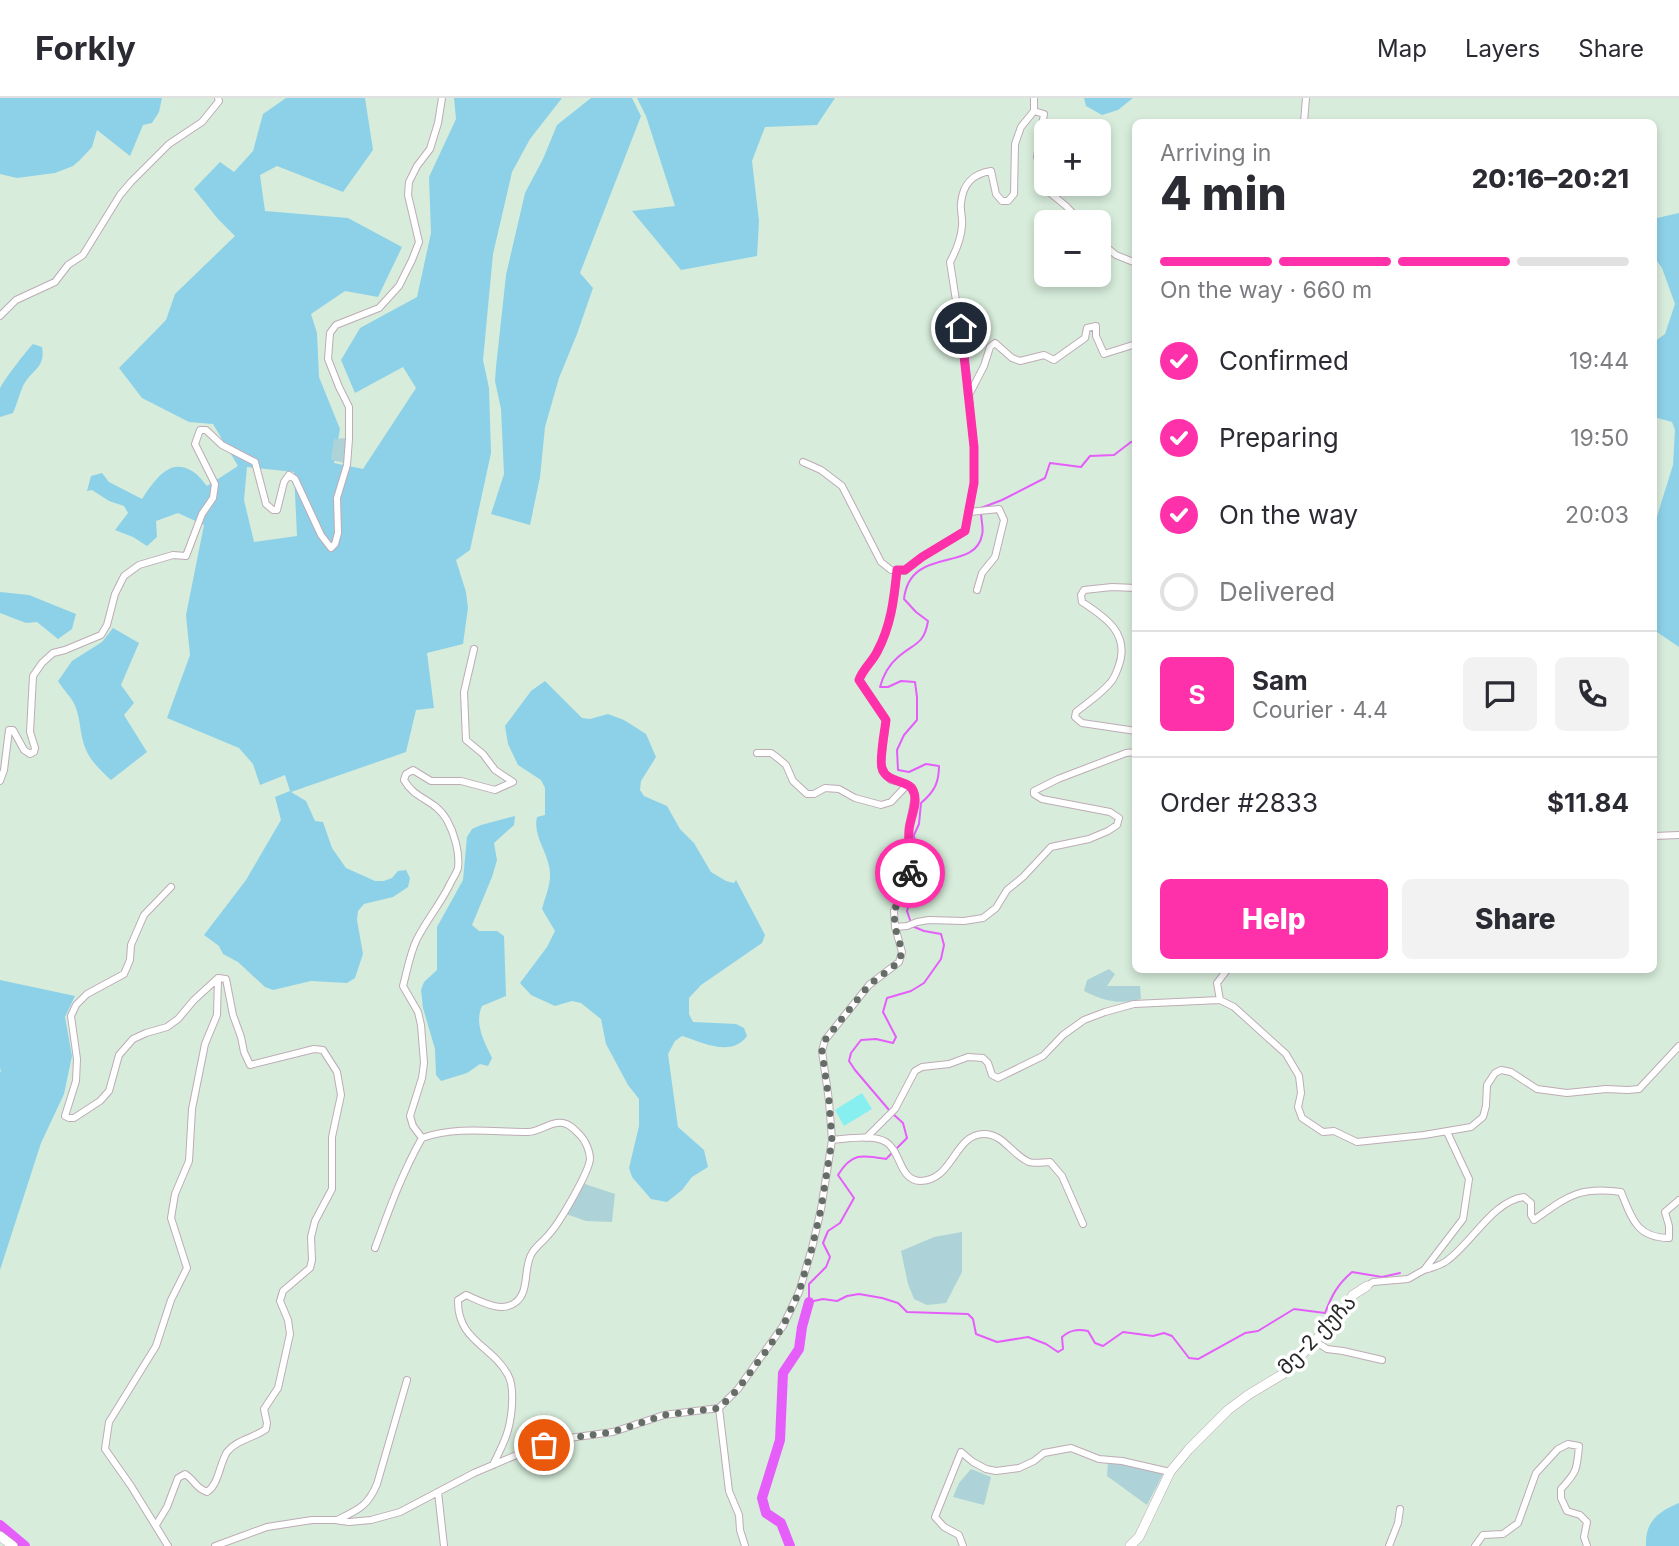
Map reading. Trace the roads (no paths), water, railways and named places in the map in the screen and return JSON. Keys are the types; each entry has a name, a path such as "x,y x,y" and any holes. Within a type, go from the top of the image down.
{"street":[{"path":"0,316 16,300 55,282 68,265 83,255 114,204 131,182 169,144 202,122 219,101 218,98"},
{"path":"0,781 9,730 13,730 24,751 30,754 34,752 30,732 33,677 42,663 52,653 101,635 124,576 139,565 173,555 186,556 202,514 213,498 215,484 195,444 200,430 206,430 222,445 255,462 267,504 272,510 277,510 284,482 289,475 295,479 321,535 331,548 335,544 338,533 337,498 347,465 349,407 328,359 330,333 336,326 379,309 399,286 412,260 419,242 408,195 409,182 416,166 430,149 442,98"},
{"path":"803,462 821,470 842,486 881,562 891,570 905,570 965,531 974,483 974,447 964,352 950,262 956,251 962,226 961,203 965,184 980,172 991,171 996,194 1002,201 1008,201 1014,194 1015,144 1021,127 1034,111 1034,98"},
{"path":"1304,119 1306,98"},
{"path":"1034,111 1044,114 1037,157 1049,192 1070,210"},
{"path":"1111,251 1132,261"},
{"path":"969,395 984,366 990,347 995,343 1020,361 1044,355 1054,360 1085,338 1087,328 1097,326 1096,336 1104,354 1132,345"},
{"path":"968,512 999,509 1004,520 995,557 982,573 977,590"},
{"path":"215,1546 267,1527 312,1520 372,1520 400,1512 493,1465 562,1439 613,1432 664,1415 719,1408 738,1389 769,1347 783,1326 799,1292 821,1209 832,1140 822,1051 825,1040 869,985 899,962 902,951 895,927 894,911 910,873 909,828 915,795 912,787 891,780 882,771 886,720 859,680 876,654 887,629 897,570"},
{"path":"1132,588 1084,590 1081,595 1082,602 1105,616 1116,630 1122,657 1112,682 1076,712 1075,717 1082,723 1132,730"},
{"path":"422,1138 413,1126 410,1116 424,1063 421,1025 418,1012 403,986 415,942 458,869 457,849 447,821 438,807 415,793 404,779 406,774 413,770 431,782 461,781 495,790 513,782 495,770 483,754 466,740 464,692 474,649"},
{"path":"757,753 771,752 786,765 793,781 807,794 814,794 825,788 839,789 855,798 881,805 891,802 907,785"},
{"path":"895,927 929,920 964,921 982,918 996,908 1007,890 1051,847 1089,839 1117,825 1119,818 1115,814 1042,799 1034,794 1034,791 1058,779 1132,752"},
{"path":"1657,836 1679,835"},
{"path":"156,1525 167,1507 178,1478 185,1475 191,1478 197,1489 206,1492 212,1489 227,1452 238,1442 266,1429 264,1409 278,1388 290,1334 288,1320 280,1301 283,1291 310,1268 311,1237 315,1221 332,1189 332,1137 341,1095 337,1072 323,1050 314,1049 250,1065 233,1015 226,979 218,978 167,1027 146,1032 133,1039 119,1055 109,1091 100,1101 74,1118 65,1116 76,1081 77,1059 71,1016 76,1005 87,994 124,974 130,960 131,945 144,915 171,887"},
{"path":"1220,1000 1217,983 1225,973"},
{"path":"168,1546 105,1449 109,1422 156,1346 171,1300 187,1268 171,1218 175,1194 190,1161 192,1109 205,1044 216,1015 218,978"},
{"path":"866,1138 895,1109 915,1071 922,1067 949,1064 968,1057 983,1058 992,1075 998,1078 1043,1056 1063,1035 1084,1020 1133,1004 1220,1000 1234,1007 1286,1054 1299,1076 1301,1093 1298,1107 1302,1118 1323,1132 1334,1131 1357,1142 1471,1127 1483,1117 1487,1085 1495,1073 1501,1070 1511,1072 1537,1090 1567,1093 1639,1088 1679,1046"},
{"path":"375,1248 408,1163 422,1138 439,1132 531,1132 555,1122 568,1124 584,1139 590,1157 585,1174 552,1232 533,1251 527,1262 522,1294 514,1304 505,1306 490,1306 466,1295 458,1300 461,1323 509,1376 513,1396 509,1430 493,1465"},
{"path":"1424,1270 1463,1219 1467,1201 1469,1179 1447,1132"},
{"path":"832,1140 866,1138 885,1141 906,1174 911,1179 921,1181 936,1178 952,1162 968,1139 982,1134 999,1138 1030,1163 1050,1162 1062,1176 1083,1224"},
{"name":"მე-2 ქუჩა","path":"1130,1546 1139,1537 1170,1472 1192,1445 1228,1410 1283,1374 1338,1317 1353,1296 1373,1282 1408,1279 1444,1263 1513,1198 1524,1197 1531,1203 1534,1220 1575,1193 1602,1190 1621,1192 1632,1220 1643,1232 1658,1238 1669,1238 1665,1212 1679,1200"},
{"path":"1315,1341 1327,1349 1343,1350 1382,1360"},
{"path":"335,1520 359,1510 372,1497 407,1380"},
{"path":"719,1408 729,1491 739,1515 745,1546"},
{"path":"1475,1546 1483,1535 1503,1534 1518,1523 1536,1473 1558,1450 1568,1444 1579,1446 1577,1468 1561,1489 1562,1498 1567,1511 1580,1515 1587,1522 1584,1537 1587,1546"},
{"path":"963,1546 959,1535 944,1527 935,1517 961,1452 973,1462 996,1471 1019,1468 1044,1453 1071,1448 1099,1459 1122,1461 1170,1472"},
{"path":"438,1492 444,1546"},
{"path":"1389,1546 1400,1509"},
{"path":"0,1536 13,1546"}],"waterway":[{"path":"981,508 1045,478 1050,463 1081,467 1090,456 1114,455 1132,442"},
{"path":"910,920 907,911 919,872 914,835 919,824 921,803 935,787 939,766 926,764 909,772 898,770 897,750 904,735 917,720 915,682 901,681 888,687 880,687 891,664 921,640 926,629 928,621 904,599 909,582 929,565 956,558 977,546 983,533 981,513"},
{"path":"889,1110 849,1061 851,1053 861,1040 876,1039 893,1043 896,1037 883,1012 887,998 911,991 924,983 941,959 944,945 941,934 912,926"},
{"path":"893,1114 903,1123 907,1138 897,1148"},
{"path":"893,1152 886,1159 864,1156 853,1159 838,1175 854,1198 840,1223 828,1231 823,1243 830,1257 826,1267 809,1284 809,1302 823,1299 837,1301 859,1294 898,1303 907,1312 968,1314 973,1319 976,1334 997,1342 1028,1337 1058,1352 1063,1349 1062,1337 1074,1331 1088,1331 1095,1343 1103,1346 1123,1332 1153,1336 1164,1333 1172,1336 1189,1358 1198,1359 1245,1333 1258,1331 1294,1309 1325,1313 1342,1281 1352,1272 1382,1277 1400,1273"},
{"path":"790,1546 781,1523 766,1513 762,1498 780,1440 783,1373 799,1349 809,1302"},
{"path":"0,1525 25,1546"}]}
